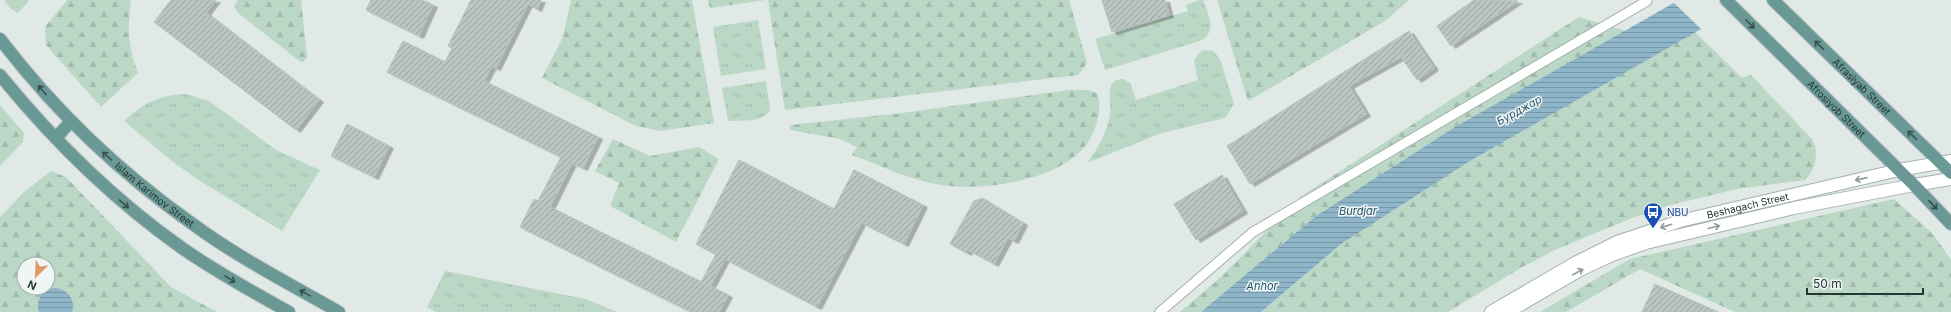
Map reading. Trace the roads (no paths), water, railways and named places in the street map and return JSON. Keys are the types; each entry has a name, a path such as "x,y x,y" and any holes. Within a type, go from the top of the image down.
{"main road":[{"name":"Afrosiyob Street","path":"1726,0 1899,170"},
{"name":"Afrasiyab Street","path":"1773,0 1946,162 1951,174"},
{"name":"Islam Karimov Street","path":"0,39 35,82 72,121 138,183 195,226 254,264 339,312"},
{"path":"0,75 56,138 126,205 164,235 216,270 289,312"},
{"path":"56,138 72,121"},
{"path":"1899,170 1951,224"}],"street":[{"path":"1160,312 1253,232 1647,1"},
{"name":"Beshagach Street","path":"1491,312 1577,262 1611,245 1635,236 1680,222 1899,170 1946,162"},
{"name":"Beshagach Street","path":"1508,312 1580,270 1612,255 1646,243 1794,208 1951,179"}],"water":[{"name":"Burdjar","path":"1679,0 1752,0 1470,161 1341,244 1261,312 1201,312 1316,216 1455,127"},
{"path":"56,288 58,288 66,292 71,298 73,302 72,312 39,312 38,304 40,297 56,296"}],"place":[{"name":"NBU","path":"1653,229"}],"water label":[{"name":"Бурджар","path":"1519,110"},
{"name":"Anhor","path":"1262,286"}]}
